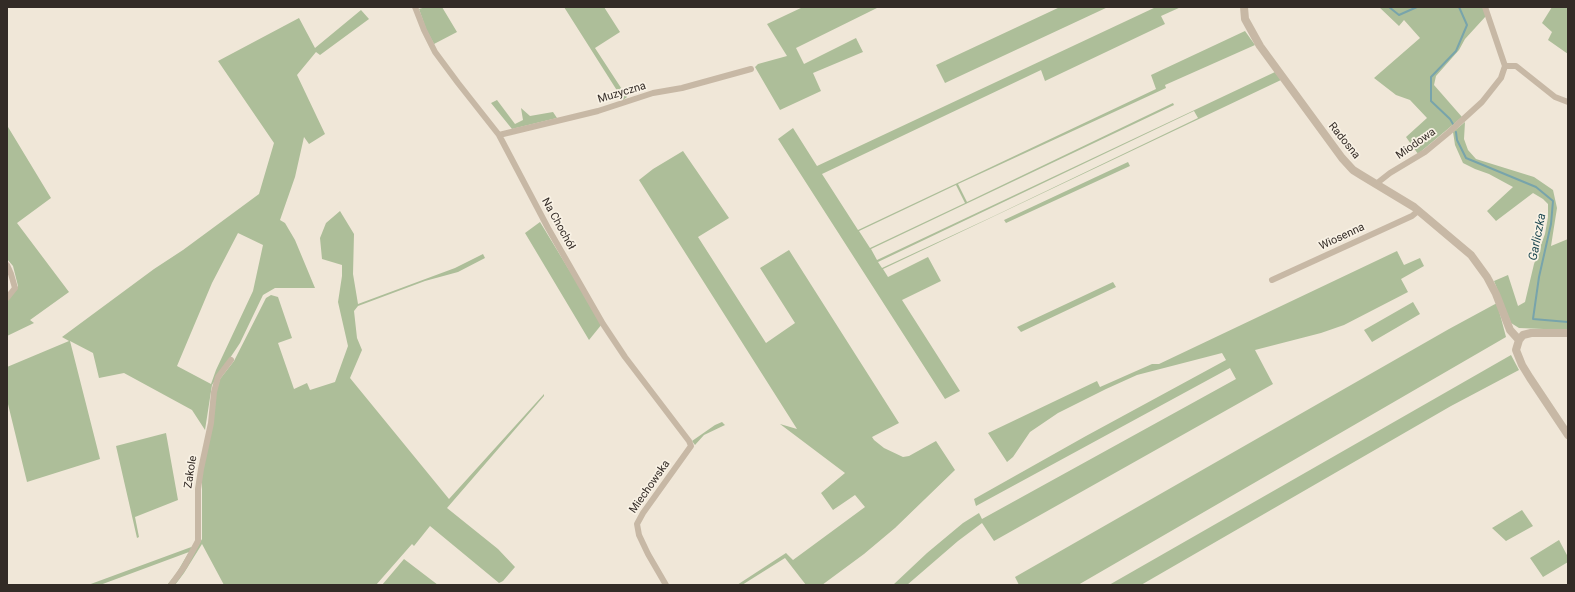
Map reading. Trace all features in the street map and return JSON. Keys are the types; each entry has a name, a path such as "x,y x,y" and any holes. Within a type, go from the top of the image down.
{"street":[{"name":"Na Chochół","path":"415,7 435,52 499,135 548,228 603,324 625,357 691,446"},
{"name":"Radosna","path":"1244,7 1245,19 1260,46 1324,135 1348,164 1376,184 1418,210 1469,253 1487,277 1496,294 1510,330 1519,340"},
{"path":"1485,7 1504,66 1516,66 1555,97 1568,102"},
{"name":"Miodowa","path":"1376,184 1390,173 1424,152 1466,118 1495,87 1504,73 1504,66"},
{"name":"Muzyczna","path":"499,135 598,111 653,93 682,88 751,69"},
{"name":"Wiosenna","path":"1272,280 1412,216 1418,210"},
{"path":"7,265 12,274 15,288 7,298"},
{"path":"1568,334 1530,333 1523,336 1519,340 1516,350 1522,365 1568,435"},
{"name":"Zakole","path":"171,585 184,567 198,541 198,489 211,423 214,392 218,377 231,360"},
{"name":"Miechowska","path":"666,585 648,554 639,535 637,524 643,513 691,446"}],"green space":[{"path":"426,7 442,7 457,32 434,44 426,29 419,9"},
{"path":"564,7 604,7 620,32 595,48 627,97 623,100"},
{"path":"803,7 879,7 796,48 804,64 856,38 863,52 813,73 821,91 780,110 755,67 758,64 787,56 767,24"},
{"path":"1060,7 1108,7 945,83 936,65"},
{"path":"1156,7 1181,7 1161,16 1165,24 1045,81 1041,70 822,174 858,230 1156,89 1151,75 1245,31 1255,45 1165,85 1166,88 958,184 967,202 1173,103 1174,105 871,249 877,260 1275,72 1281,80 883,269 888,277 928,257 941,281 902,300 960,391 945,399 778,139 793,128 817,166","holes":["1194,111 1198,118 994,216 882,268 878,262","956,185 965,203 870,248 859,231"]},
{"path":"1379,7 1483,7 1486,16 1465,39 1459,50 1436,76 1434,85 1462,117 1418,154 1406,137 1427,118 1410,100 1396,95 1374,78 1420,38 1404,20 1399,26"},
{"path":"1552,7 1568,7 1568,54 1548,40 1552,32 1542,23"},
{"path":"361,10 369,19 320,55 316,52 297,75 325,134 309,144 304,137 295,177 280,220 285,223 295,240 315,288 275,288 263,295 240,343 212,385 205,430 192,410 124,373 99,378 93,353 70,341 100,459 27,482 7,400 7,367 69,341 62,337 259,194 274,143 218,61 299,18 315,48","holes":["238,233 263,245 253,291 216,370 211,384 177,366 212,283"]},
{"path":"497,100 515,124 523,120 521,108 530,116 553,112 557,118 512,129 491,103"},
{"path":"1465,122 1464,139 1468,150 1476,159 1534,177 1553,190 1557,208 1551,246 1568,239 1568,330 1519,328 1511,323 1494,281 1508,275 1518,306 1525,302 1534,264 1545,234 1548,217 1548,204 1533,193 1496,221 1487,211 1513,187 1489,174 1463,163 1455,145 1453,132"},
{"path":"8,127 51,198 17,223 69,292 30,320 34,323 7,336 7,301 18,286 13,266 7,259"},
{"path":"683,151 729,218 698,237 766,343 795,323 760,268 789,250 899,423 872,437 874,440 884,448 903,457 909,456 936,441 955,470 895,528 864,554 822,585 806,585 785,558 742,585 737,585 786,553 793,560 865,507 855,495 833,510 821,493 845,473 780,424 797,429 639,180 653,169"},
{"path":"1128,162 1130,166 1006,223 1004,220"},
{"path":"340,211 354,234 353,274 358,304 455,268 483,254 485,258 458,272 425,281 358,306 354,311 357,338 362,350 350,378 449,499 544,394 544,396 447,508 498,549 515,567 503,581 499,583 430,526 414,546 412,544 376,585 224,585 202,544 184,573 175,585 173,585 185,569 202,539 202,477 215,396 220,379 234,361 266,298 271,295 278,297 292,338 278,343 294,389 307,383 310,390 335,382 348,346 338,302 342,265 322,259 320,238 326,223"},
{"path":"540,222 602,324 589,340 525,233"},
{"path":"1397,251 1404,265 1420,258 1424,266 1401,279 1408,292 1344,325 1321,333 1255,350 1273,384 994,541 982,523 958,541 907,585 893,585 927,553 963,523 979,513 982,519 1236,379 1230,368 976,506 974,499 1226,360 1222,353 1137,375 1106,389 1058,413 1030,432 1013,457 1007,462 988,433 1097,381 1100,387 1152,364 1159,364"},
{"path":"1113,282 1116,287 1021,332 1017,327"},
{"path":"1413,302 1420,314 1372,342 1364,330"},
{"path":"1497,303 1506,337 1078,585 1019,585 1015,577"},
{"path":"1511,355 1519,370 1451,406 1141,585 1109,585"},
{"path":"722,422 725,425 704,435 695,445 692,441 715,425"},
{"path":"166,433 178,500 135,517 139,537 137,538 116,446"},
{"path":"1522,510 1533,526 1506,541 1492,528"},
{"path":"1559,540 1568,557 1568,562 1543,577 1530,558"},
{"path":"194,546 170,585 167,585 176,574 189,552 100,585 88,585"},
{"path":"404,559 438,585 382,585"}],"waterway":[{"name":"Garliczka","path":"1389,7 1399,15 1417,7"},
{"name":"Garliczka","path":"1453,124 1450,119 1431,101 1431,77 1456,51 1467,25 1459,7"},
{"name":"Garliczka","path":"1456,132 1457,140 1466,158 1536,187 1553,201 1551,224 1539,277 1533,319 1568,322"}]}
